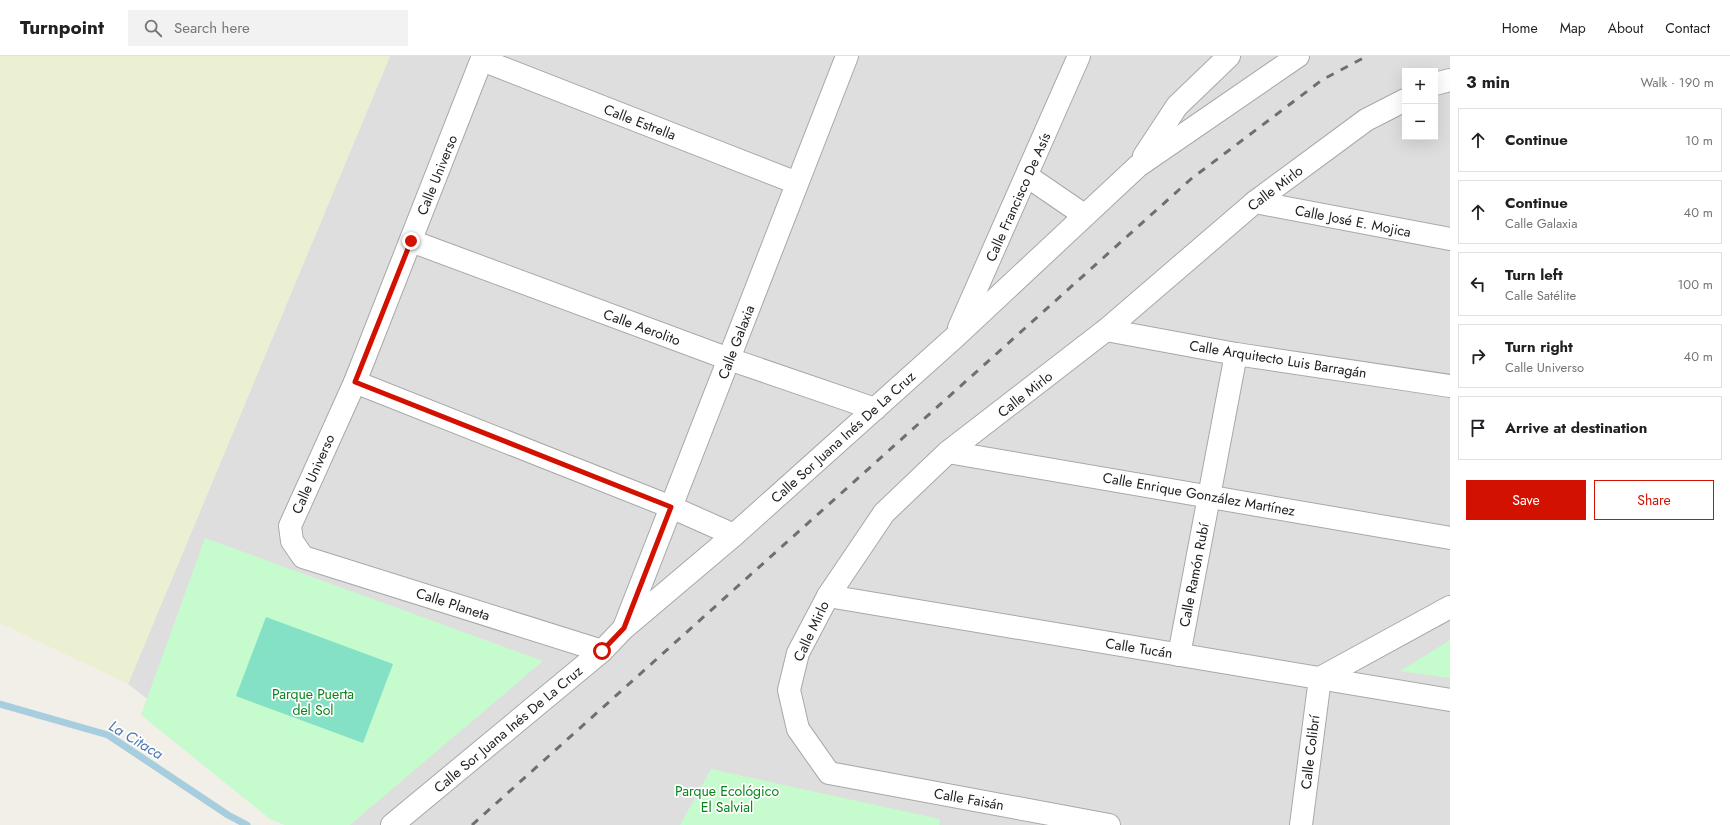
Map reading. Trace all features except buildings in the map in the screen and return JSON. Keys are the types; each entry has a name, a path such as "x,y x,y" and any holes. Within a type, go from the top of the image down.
{"street":[{"name":"Calle Galaxia","path":"624,628 847,56"},
{"name":"Calle Francisco De Asís","path":"955,337 1079,56"},
{"path":"1138,166 1177,106 1229,56"},
{"name":"Calle Sor Juana Inés De La Cruz","path":"392,825 602,651 624,628 734,535 955,337 1138,166 1298,56"},
{"name":"Calle Estrella","path":"483,58 797,183"},
{"name":"Calle Universo","path":"303,557 292,541 290,526 355,382 483,58"},
{"path":"1438,83 1450,80"},
{"name":"Calle Mirlo","path":"829,773 798,729 789,690 798,653 828,596 884,513 948,452 1106,330 1255,202 1366,120 1402,102"},
{"path":"1027,176 1084,215"},
{"name":"Calle José E. Mojica","path":"1255,202 1450,239"},
{"name":"Calle Aerolito","path":"411,241 729,359 875,409"},
{"name":"Calle Arquitecto Luis Barragán","path":"1106,330 1236,354 1450,386"},
{"name":"Calle Ramón Rubí","path":"1179,655 1236,354"},
{"path":"355,382 671,507 734,535"},
{"name":"Calle Enrique González Martínez","path":"948,452 1450,538"},
{"name":"Calle Planeta","path":"303,557 602,651"},
{"name":"Calle Tucán","path":"828,596 1450,700"},
{"path":"1320,678 1450,607"},
{"name":"Calle Colibrí","path":"1301,825 1320,678"},
{"name":"Calle Faisán","path":"829,773 1109,825"}],"shaded area":[{"path":"390,56 1450,56 1450,825 310,825 128,684"}],"green space":[{"path":"0,56 390,56 128,684 0,623"},
{"name":"Parque Puerta del Sol","path":"205,538 543,661 350,825 285,825 270,819 141,715"},
{"path":"266,617 393,664 363,743 236,696"},
{"path":"1450,640 1450,678 1400,671"},
{"name":"Parque Ecológico El Salvial","path":"711,769 940,819 939,825 680,825"}],"waterway":[{"name":"La Citaca","path":"0,704 108,735 228,815 247,825"}],"railway":[{"path":"472,825 1191,179 1322,80 1367,56"}],"route":[{"path":"411,241 355,382 671,507 624,628 602,651"}]}
